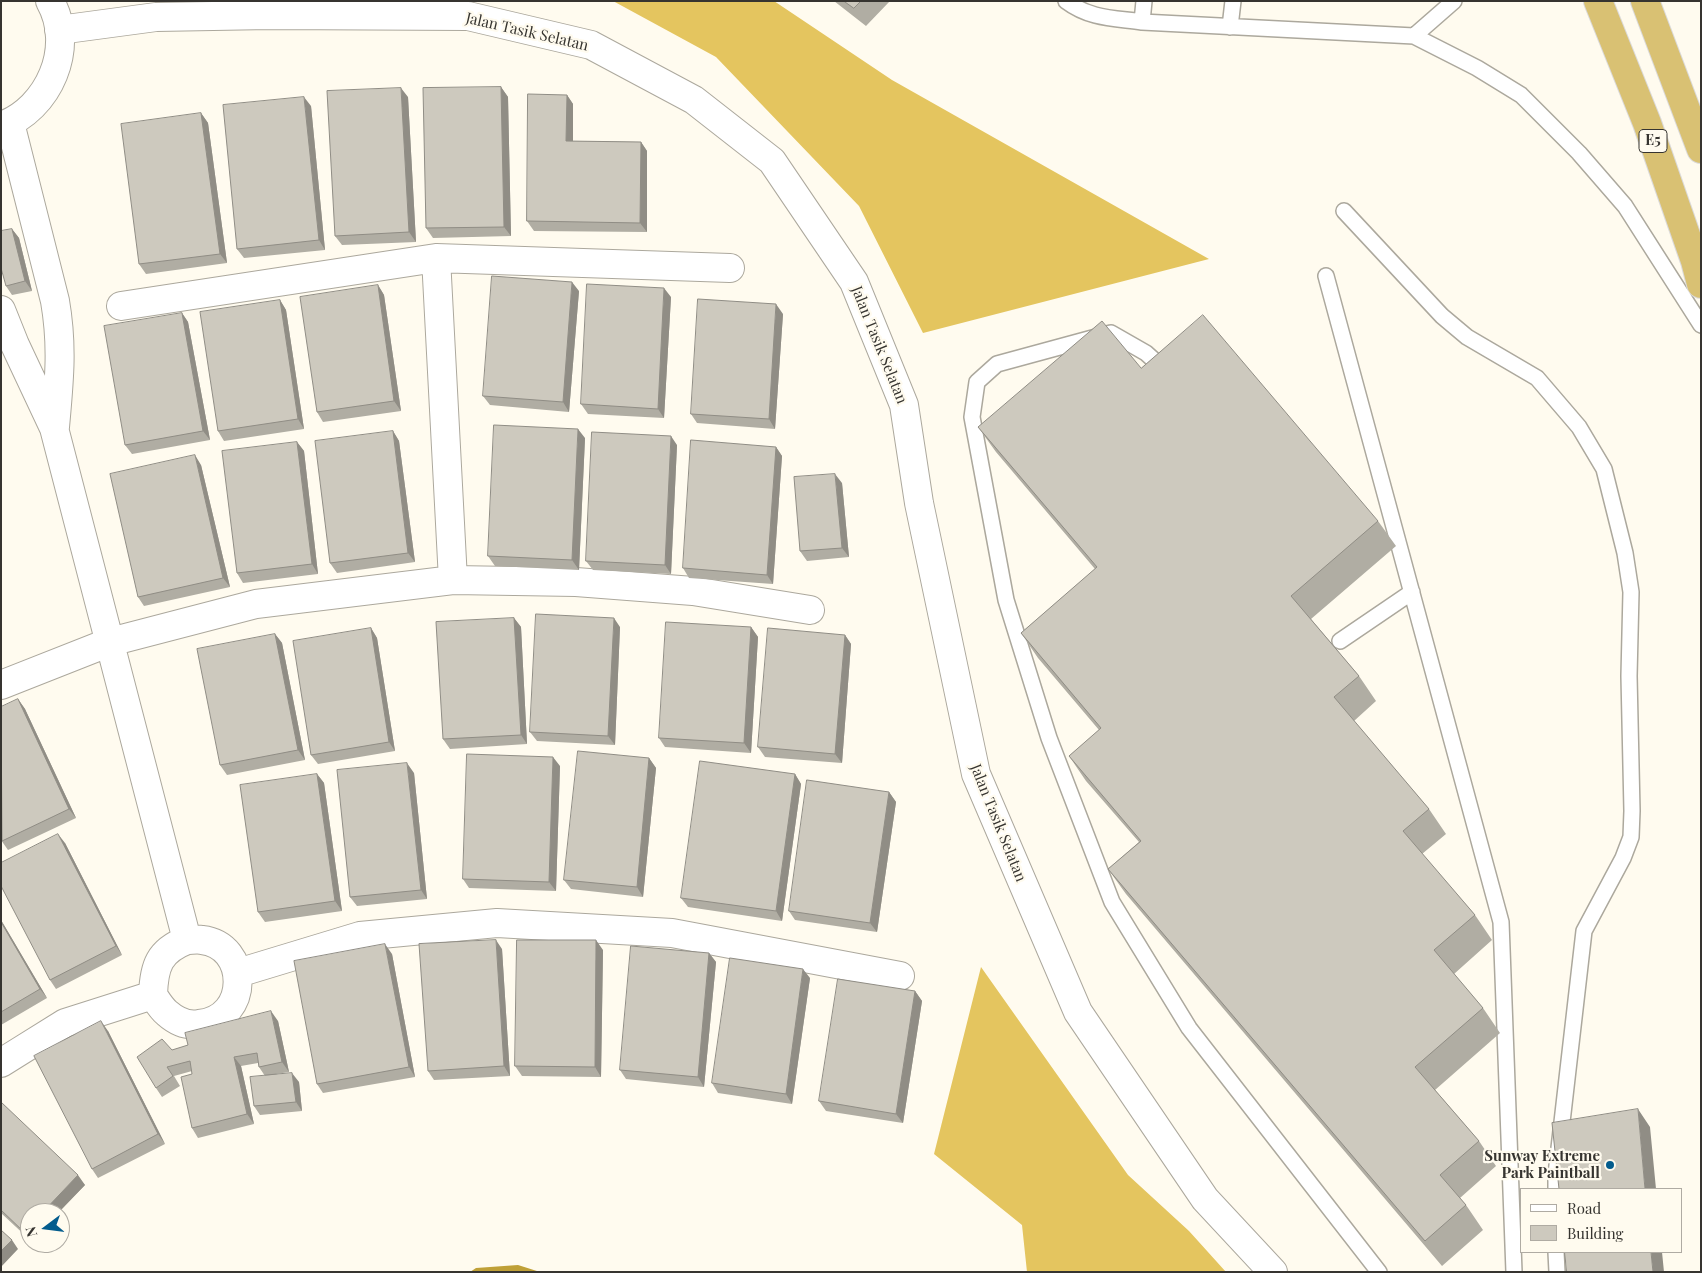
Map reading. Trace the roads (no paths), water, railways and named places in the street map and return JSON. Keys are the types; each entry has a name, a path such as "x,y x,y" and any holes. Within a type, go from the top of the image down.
{"highway":[{"name":"E5","path":"1598,1 1647,123 1695,261 1701,284"},
{"path":"1645,1 1701,149"}],"street":[{"path":"50,1 54,8 59,30 59,58 50,85 33,107 6,124 55,301 60,330 60,367 54,428"},
{"name":"Jalan Tasik Selatan","path":"59,30 156,17 270,15 378,8 468,16 591,45 694,100 772,161 854,282 904,404 919,503 976,774 1078,1012 1205,1199 1273,1272"},
{"path":"436,258 452,580"},
{"path":"121,306 436,258 730,268"},
{"path":"1,310 15,345 54,428 186,940"},
{"path":"1,685 110,642 256,604 452,580 576,582 693,590 810,610"},
{"path":"238,973 360,936 497,922 672,934 900,976"},
{"path":"186,940 203,940 219,946 231,958 238,973 238,989 233,1004 223,1016 209,1023 193,1025 178,1021 165,1012 153,994 155,970 162,956 173,946 186,940"},
{"path":"1,1063 65,1023 153,994"}],"lane":[{"path":"1066,1 1078,10 1099,16 1142,22 1414,36 1478,68 1521,95 1579,153 1625,206 1701,325"},
{"path":"1142,22 1144,1"},
{"path":"1230,27 1233,1"},
{"path":"1414,36 1454,1"},
{"path":"1344,211 1442,316 1467,337 1536,378 1579,427 1604,469 1626,553 1631,592 1629,676 1631,837 1623,858 1584,931 1556,1174 1556,1188"},
{"path":"1326,276 1501,922 1514,1272"},
{"path":"1171,376 1146,353 1111,333 997,364 977,382 972,417 1006,600 1049,738 1112,902 1189,1028 1379,1272"},
{"path":"1340,641 1412,592"},
{"path":"1556,1253 1557,1272"}],"place":[{"name":"Sunway Extreme Park Paintball","path":"1610,1165"}]}
